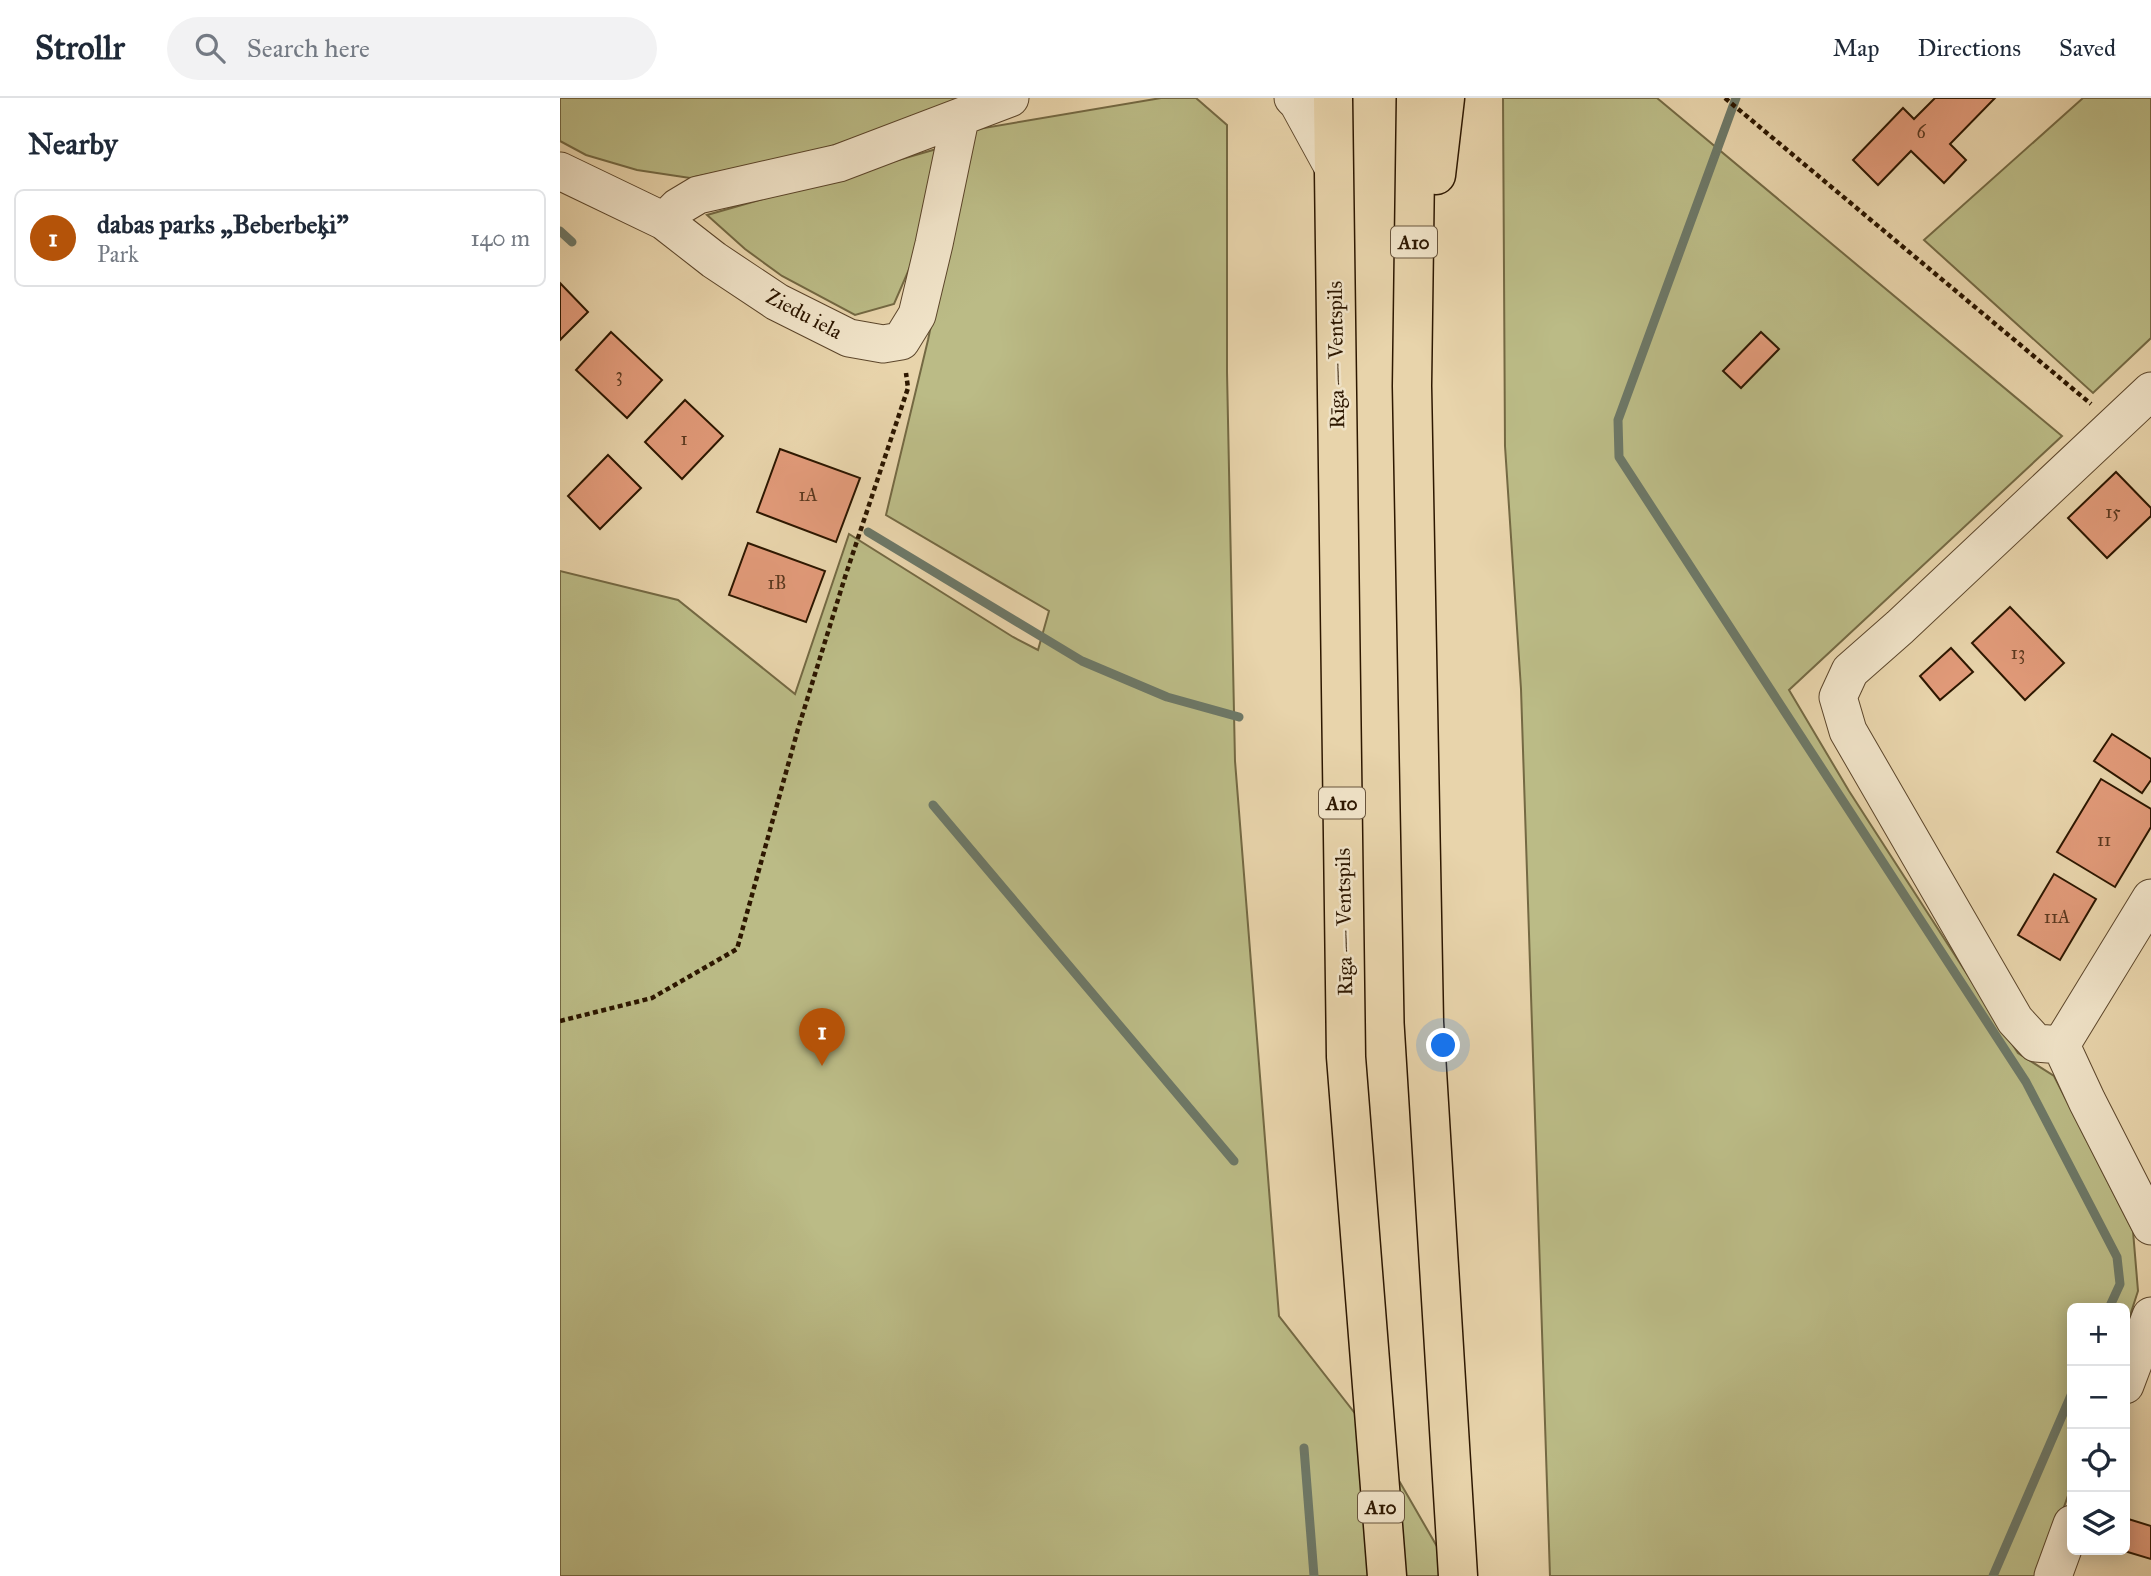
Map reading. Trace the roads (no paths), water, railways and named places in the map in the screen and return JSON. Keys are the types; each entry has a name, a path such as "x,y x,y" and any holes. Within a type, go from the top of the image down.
{"highway":[{"name":"Rīga — Ventspils","path":"1333,98 1346,1057 1387,1576"},
{"name":"A10","path":"1416,98 1412,386 1424,1022 1458,1576"},
{"path":"1412,386 1445,98"}],"street":[{"path":"664,221 678,207 698,195 839,163 1010,98"},
{"path":"1293,98 1333,167"},
{"name":"Ziedu iela","path":"560,171 664,221 714,260 789,308 849,338 883,344 901,341 917,314 960,119"},
{"path":"2062,1045 2036,1044 2015,1020 1848,731 1838,696 1850,671 2151,391"},
{"path":"2062,1045 2151,898"},
{"path":"2062,1045 2087,1101 2151,1226"},
{"path":"2130,1372 2151,1316"},
{"path":"2053,1576 2067,1538"}],"waterway":[{"path":"1736,98 1618,420 1619,457 2026,1082 2117,1257 2120,1284 2111,1303"},
{"path":"560,231 572,242"},
{"path":"868,532 1082,661 1167,697 1239,717"},
{"path":"933,805 1234,1161"},
{"path":"1993,1576 2067,1405"},
{"path":"1304,1448 1314,1576"}],"place":[{"name":"dabas parks „Beberbeķi”","path":"822,1066"}]}
